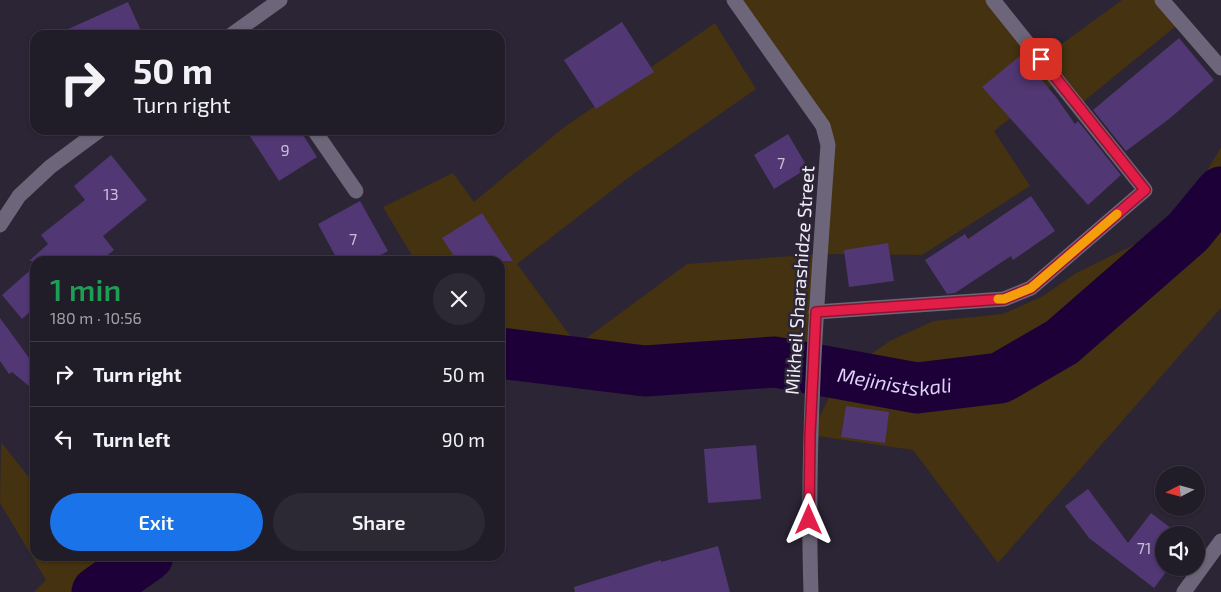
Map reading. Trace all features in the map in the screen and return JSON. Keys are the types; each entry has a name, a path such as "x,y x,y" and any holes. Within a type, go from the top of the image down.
{"street":[{"path":"243,30 280,0"},
{"name":"Mikheil Sharashidze Street","path":"734,0 823,126 828,145 814,340 810,435 809,538 811,592"},
{"path":"816,312 1004,299 1031,288 1145,190 993,0"},
{"path":"1162,0 1221,68"},
{"path":"0,226 19,196 50,167 93,135"},
{"path":"317,135 356,191"},
{"path":"1184,592 1221,541"}],"shaded area":[{"path":"740,0 993,0 1041,59 1122,0 1162,0 1181,22 1078,106 1058,81 994,131 1030,186 922,255 820,254 828,145"},
{"path":"715,23 756,89 628,178 517,264 577,345 687,264 820,254 814,340 775,362 645,371 505,354 505,256 412,256 383,207 453,173 474,202 563,128"},
{"path":"1221,147 1221,308 998,563 913,450 810,435 841,374 890,341 933,321 1003,314 1043,296 1076,273 1150,237 1188,204"},
{"path":"1,442 30,479 30,553 0,503"},
{"path":"35,561 141,561 97,592 34,592 46,580"}],"building":[{"path":"128,2 141,30 66,30"},
{"path":"622,22 654,72 596,109 564,60"},
{"path":"1179,38 1214,80 1169,119 1126,151 1093,110"},
{"path":"1021,55 1056,97 1075,124 1078,121 1121,175 1088,205 982,87"},
{"path":"788,134 808,168 774,189 754,155"},
{"path":"249,135 303,135 317,157 279,181"},
{"path":"111,155 147,200 103,236 114,250 106,256 35,256 48,244 41,235 85,200 74,186"},
{"path":"1031,196 1055,231 1013,260 1011,256 955,293 947,294 925,260 965,234 968,239"},
{"path":"360,201 388,251 379,256 335,256 318,224"},
{"path":"482,213 513,261 505,261 505,256 454,256 442,238"},
{"path":"888,243 894,281 849,287 844,250"},
{"path":"30,270 30,312 22,319 2,295"},
{"path":"0,318 30,359 30,387 12,372 9,374 0,361"},
{"path":"846,406 889,412 885,443 841,437"},
{"path":"756,445 761,499 708,503 704,449"},
{"path":"1088,489 1128,543 1151,513 1168,526 1155,526 1155,576 1163,576 1154,588 1089,538 1065,506"},
{"path":"718,546 730,592 575,592 574,587 661,560 661,562"}],"waterway":[{"name":"Mejinistskali","path":"505,354 645,371 775,362 917,388 1000,378 1062,342 1188,232 1221,192"},
{"name":"Mejinistskali","path":"97,592 141,561"}],"slow traffic":[{"path":"998,299 1004,299 1031,288 1117,214"}],"route":[{"path":"809,520 810,435 816,312 1004,299 1031,288 1145,190 1041,59"}]}
